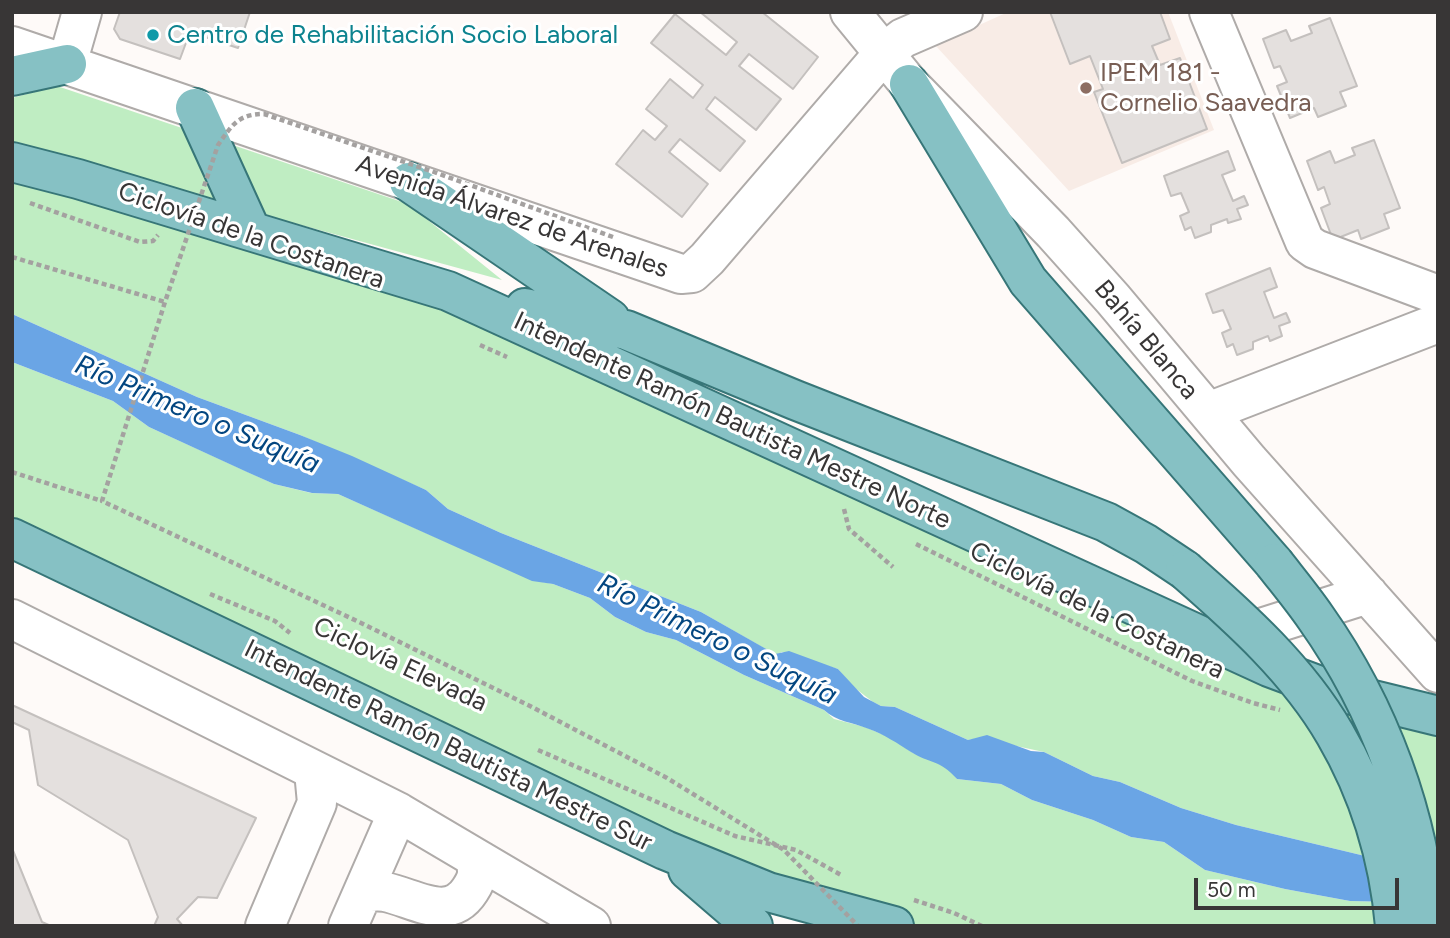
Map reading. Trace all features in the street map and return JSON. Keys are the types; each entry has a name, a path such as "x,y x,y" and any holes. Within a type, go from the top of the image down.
{"main road":[{"path":"12,76 67,64"},
{"path":"909,84 1028,281 1274,563 1317,618 1373,719 1409,816 1426,898 1428,926"},
{"path":"195,108 251,231"},
{"name":"Intendente Ramón Bautista Mestre Norte","path":"12,162 78,179 448,291 1213,642 1328,689 1438,716"},
{"path":"409,182 626,330"},
{"path":"448,291 626,330 795,400 1093,517 1146,544 1185,570 1236,614 1272,651 1335,733 1368,803 1392,891 1395,926"},
{"name":"Intendente Ramón Bautista Mestre Sur","path":"12,538 665,850 768,892 898,911"},
{"path":"665,850 753,926"}],"street":[{"path":"67,64 82,12"},
{"name":"Bahía Blanca","path":"850,12 909,84 1053,232 1368,594 1434,664"},
{"name":"Avenida Álvarez de Arenales","path":"12,46 670,271 692,273 884,53 903,38 963,12"},
{"path":"1209,12 1305,242 1315,249 1438,295"},
{"path":"1208,412 1438,323"},
{"path":"1213,642 1368,594"},
{"path":"12,619 398,812 590,926"},
{"path":"265,926 317,803 314,771"},
{"path":"355,909 398,812"},
{"path":"355,909 382,891 429,906 453,907 463,899 475,882 478,874 474,858"}],"path":[{"path":"102,501 218,145 232,125 248,114 264,114 277,118 613,237"},
{"path":"24,201 133,239"},
{"name":"Ciclovía de la Costanera","path":"178,231 192,235"},
{"path":"12,257 165,302"},
{"path":"477,343 512,359"},
{"name":"Ciclovía Elevada","path":"12,472 102,501 506,694 667,778 785,850 858,926"},
{"path":"832,503 854,514"},
{"path":"844,509 849,529 893,567"},
{"name":"Ciclovía de la Costanera","path":"912,542 1192,681 1289,713"},
{"name":"Ciclovía Elevada","path":"203,592 275,621 297,638"},
{"path":"531,747 735,836 796,850 848,878"},
{"path":"898,911 954,913 982,926"}],"shaded area":[{"name":"IPEM 181 - Cornelio Saavedra","path":"1008,12 1168,12 1214,130 1069,191 935,45"}],"green space":[{"path":"57,86 408,204 502,280 12,146 12,98"},
{"path":"12,162 602,361 1438,716 1438,871 1236,825 1181,808 1120,782 1093,776 1044,752 979,738 968,740 895,707 881,706 873,702 851,685 838,669 782,652 776,655 701,612 501,533 448,509 426,490 300,435 197,397 12,314"},
{"path":"12,362 113,401 149,427 274,484 311,493 338,494 532,580 553,584 590,598 615,617 646,632 676,640 744,675 824,710 834,719 865,727 891,738 913,753 949,768 957,779 1001,784 1032,800 1093,820 1131,837 1164,842 1205,870 1350,901 1438,903 1438,926 894,926 768,892 12,538"}],"water":[{"name":"Río Primero o Suquía","path":"12,314 197,397 352,456 426,490 448,509 501,533 701,612 775,654 789,651 838,669 864,697 881,706 895,707 968,740 987,735 1031,751 1044,752 1093,776 1120,782 1181,808 1236,825 1365,856 1438,903 1350,901 1205,870 1164,842 1131,837 1093,820 1032,800 1001,784 957,779 940,765 918,756 880,734 834,717 676,640 646,632 615,617 590,598 553,584 532,581 338,494 312,493 274,484 149,427 113,401 12,362"}],"building":[{"name":"Centro de Rehabilitación Socio Laboral","path":"120,12 250,12 238,48 190,32 180,59 120,39 114,29"},
{"path":"700,12 762,12 818,57 793,89 749,54 739,66 781,99 756,130 715,97 706,109 745,141 720,171 680,139 669,152 708,184 682,217 616,164 643,130 655,140 667,126 646,109 670,79 693,98 703,85 651,43 675,14 726,55 737,42"},
{"path":"1050,12 1160,12 1170,39 1152,46 1160,65 1180,58 1207,129 1122,163 1094,92 1103,89 1090,56 1070,64"},
{"path":"1330,18 1357,86 1340,92 1346,106 1318,117 1314,108 1290,118 1277,86 1287,82 1280,66 1274,68 1263,39 1286,30 1291,41 1312,33 1309,26"},
{"path":"1374,140 1400,208 1384,214 1389,228 1361,239 1358,230 1333,240 1321,208 1330,204 1324,187 1318,190 1307,161 1330,151 1335,163 1355,155 1352,148"},
{"path":"1228,151 1235,170 1222,175 1233,201 1244,196 1248,205 1237,209 1241,219 1228,223 1227,219 1211,225 1211,232 1195,238 1191,227 1185,230 1180,216 1189,212 1181,193 1171,196 1164,176"},
{"path":"1270,268 1277,287 1264,292 1274,318 1286,313 1290,322 1279,326 1282,336 1270,341 1268,336 1253,342 1253,349 1237,355 1233,344 1227,347 1222,333 1231,329 1223,310 1213,313 1206,294"},
{"path":"12,705 256,818 217,898 198,897 177,919 183,926 12,926"},
{"path":"12,722 29,730 38,785 128,840 158,917 154,926 51,926 42,922 12,848"}],"place":[{"name":"Centro de Rehabilitación Socio Laboral","path":"153,35"},
{"name":"IPEM 181 - Cornelio Saavedra","path":"1086,88"}]}
